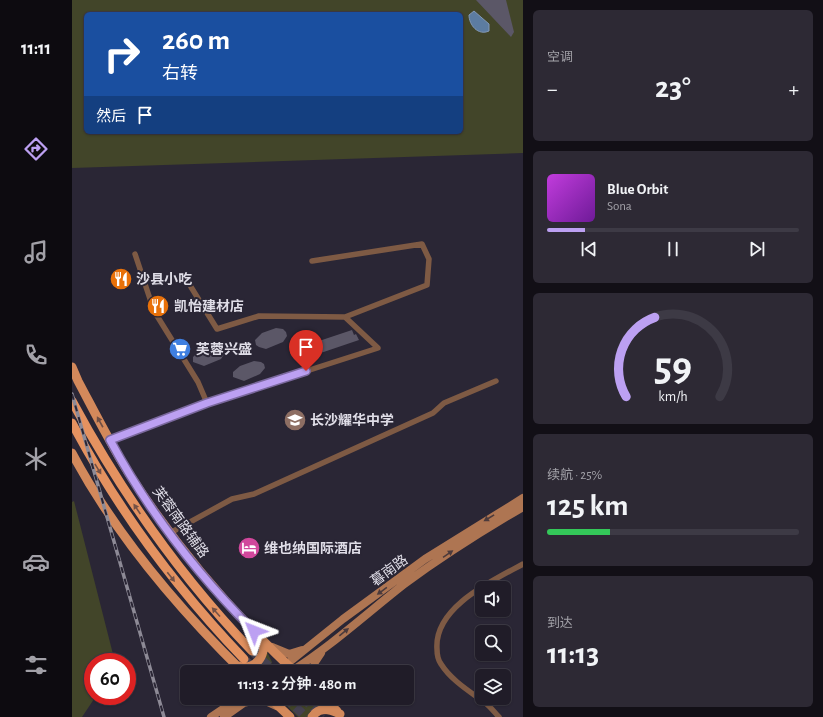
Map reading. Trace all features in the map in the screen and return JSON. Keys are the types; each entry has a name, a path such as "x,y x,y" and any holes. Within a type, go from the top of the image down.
{"highway":[{"path":"72,401 115,476 168,554 211,607 252,651"},
{"path":"72,423 122,507 163,567 195,607 244,659"}],"main road":[{"name":"芙蓉南路辅路","path":"72,367 78,381 128,472 170,533 208,582 286,665"},
{"path":"72,453 98,497 143,559 174,598 235,665"},
{"name":"暮南路","path":"295,665 316,641 344,619 426,559 523,498"},
{"name":"暮南路","path":"298,665 431,566 486,529 523,507"},
{"path":"252,665 257,663 264,650 263,641"},
{"path":"263,641 276,650 289,654 297,652 316,641"},
{"path":"316,665 318,658 328,644"},
{"path":"211,717 231,705"},
{"path":"224,717 235,705"},
{"path":"273,705 288,715"},
{"path":"277,705 288,715"},
{"path":"331,705 342,715"},
{"path":"312,717 316,712 325,709 342,715"}],"street":[{"path":"191,287 217,329 259,316 344,316 427,285 429,259 422,244 312,260"},
{"path":"135,254 154,311 198,382 207,403"},
{"path":"110,440 207,403 378,348 344,316"},
{"path":"170,533 232,499 254,494 433,413 444,403 496,381"},
{"path":"499,717 485,703 470,693 440,663 437,642 443,621 451,611 481,588 523,564"}],"green space":[{"path":"72,0 523,0 523,153 72,168"},
{"path":"74,501 113,653 84,653 84,705 90,705 82,717 72,717 72,502"},
{"path":"267,652 272,662 271,665 253,665"},
{"path":"286,705 323,705 312,709 307,717 298,717"}],"water":[{"path":"474,11 489,24 489,31 481,32 472,26 469,15"}],"building":[{"path":"476,0 506,0 514,32 511,37"},
{"path":"276,328 283,329 286,332 287,336 283,342 266,349 256,345 255,340 262,333"},
{"path":"352,330 354,335 356,334 359,340 300,360 298,348"},
{"path":"214,346 224,349 225,353 221,359 204,366 193,362 193,357 200,350"},
{"path":"254,361 264,364 265,368 260,374 244,381 233,377 233,372 240,366"}],"tunnel":[{"path":"252,651 267,665"},
{"path":"246,661 250,665"},
{"path":"293,705 306,717"},
{"path":"310,705 323,717"}],"railway":[{"path":"72,394 164,717"}],"place":[{"name":"沙县小吃","path":"121,279"},
{"name":"凯怡建材店","path":"158,306"},
{"name":"芙蓉兴盛","path":"180,349"},
{"name":"长沙耀华中学","path":"295,420"},
{"name":"维也纳国际酒店","path":"249,548"}],"route":[{"path":"254,631 236,614 186,556 128,472 110,440 207,403 306,371"}]}
